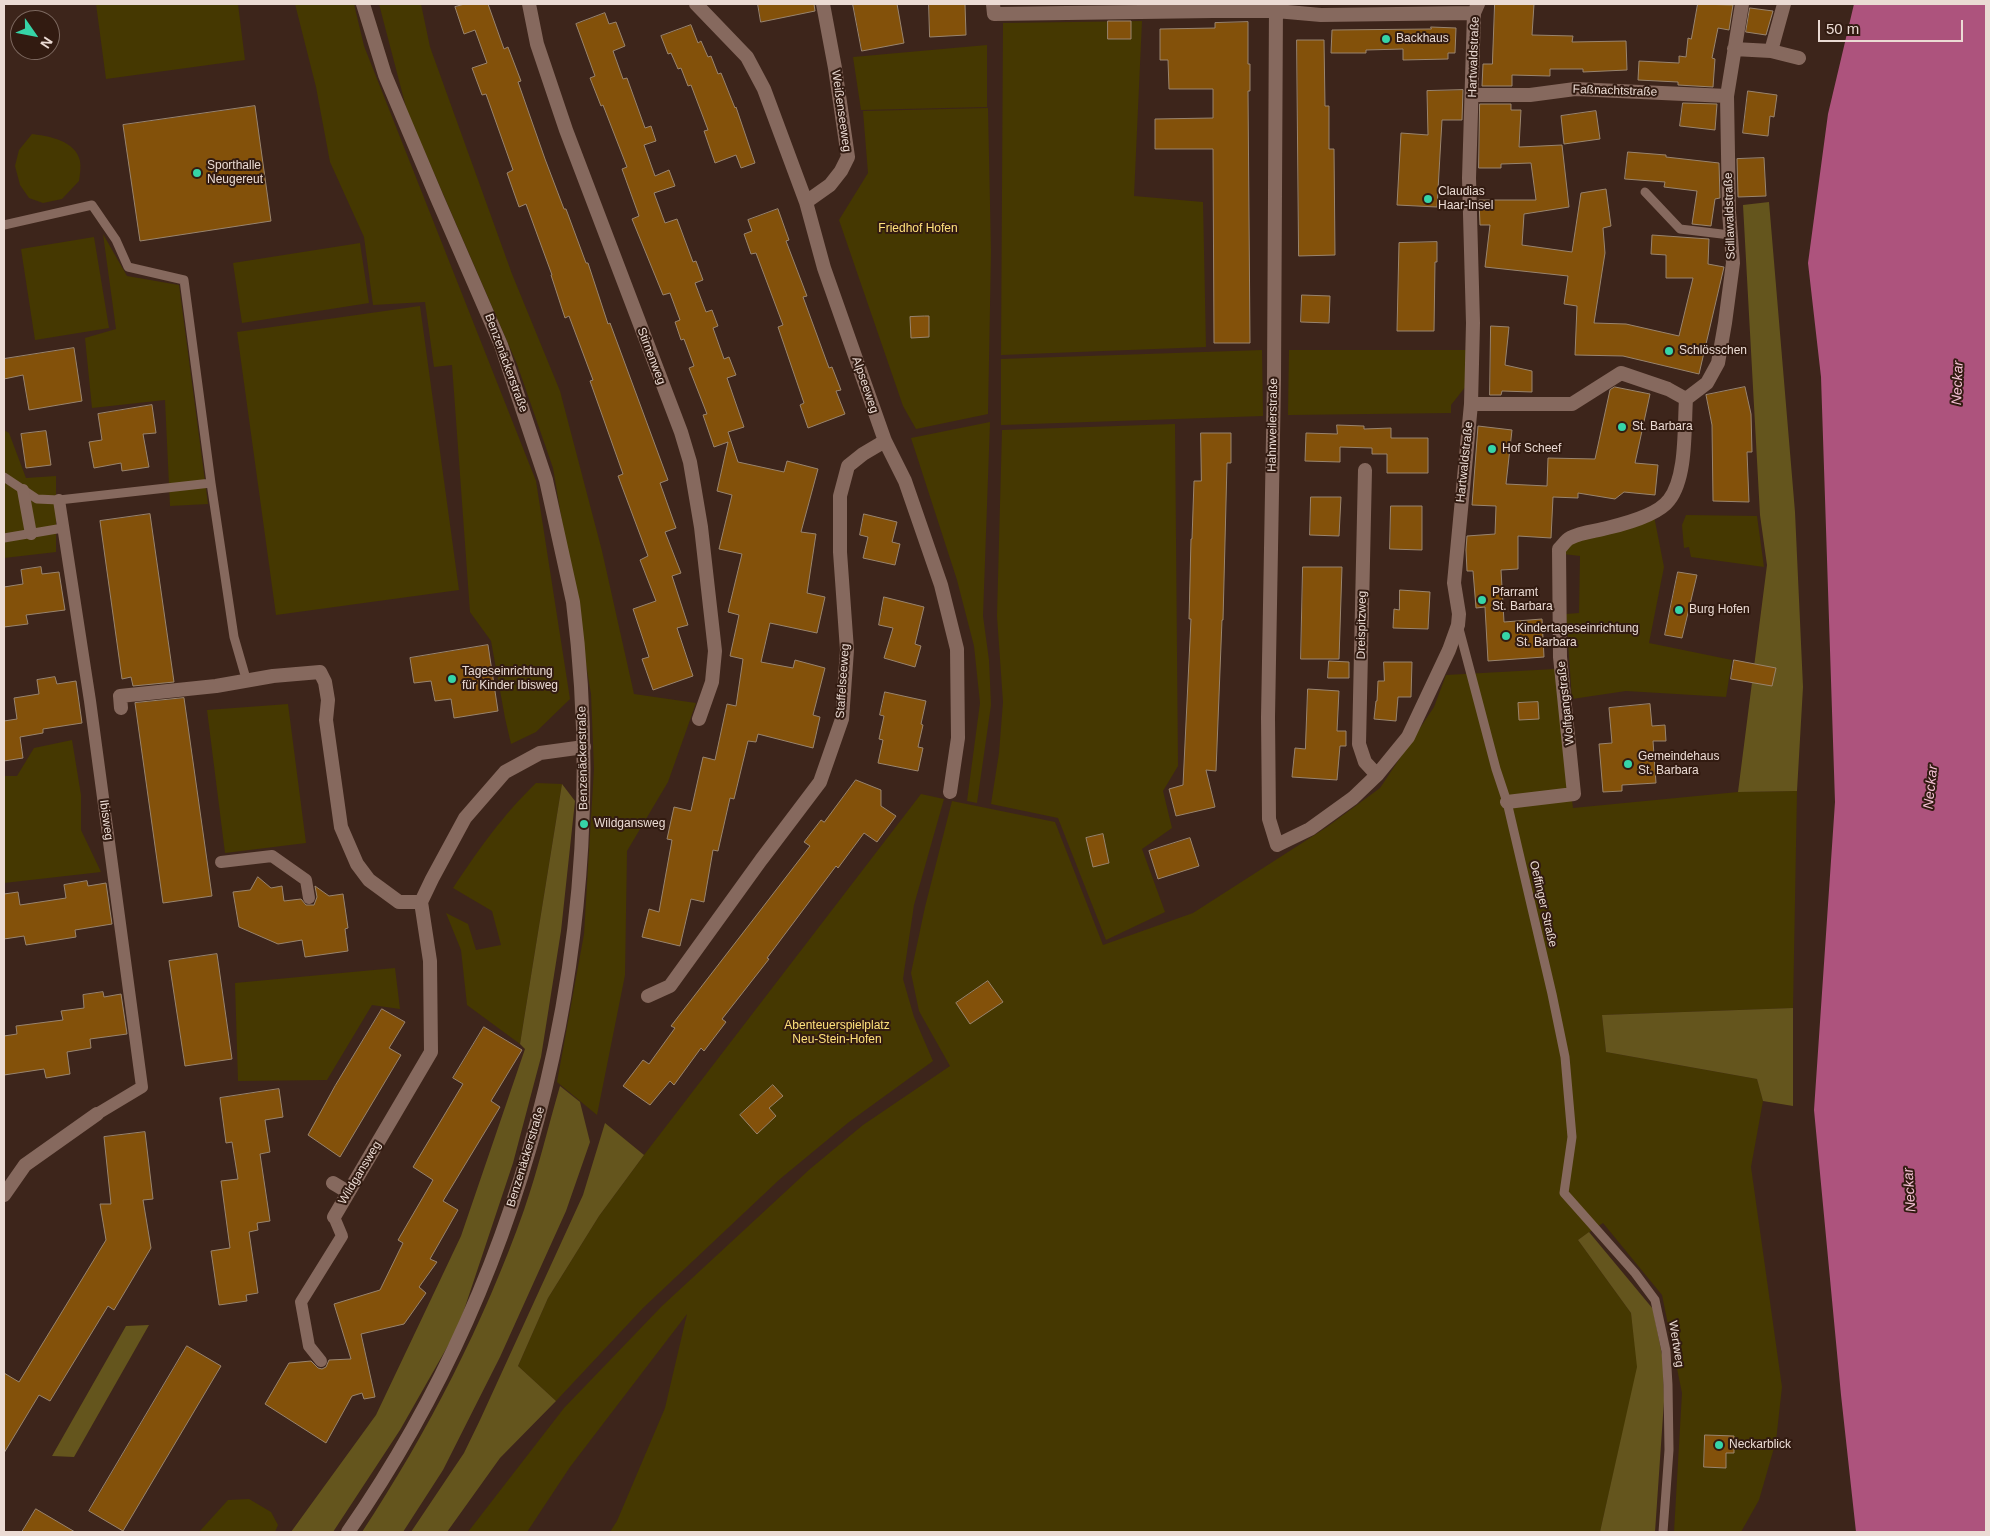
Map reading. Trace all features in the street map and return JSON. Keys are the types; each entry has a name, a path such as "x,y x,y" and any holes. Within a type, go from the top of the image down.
{"street":[{"name":"Benzenäckerstraße","path":"348,1532 427,1403 462,1333 514,1199 551,1071 574,944 584,824 584,747 573,602 546,480 502,345 386,76 363,4"},
{"name":"Stirnenweg","path":"529,4 537,44 566,130 681,432 690,462 701,527 715,651 712,682 699,719"},
{"name":"Alpseeweg","path":"696,4 747,57 764,89 806,202 824,268 885,441 904,481 941,585 957,649 958,738 950,792"},
{"name":"Weißenseeweg","path":"806,202 830,186 841,171 848,156 823,4"},
{"name":"Scillawaldstraße","path":"1686,400 1707,383 1718,363 1733,263 1730,235 1727,96 1742,4"},
{"path":"1771,51 1784,4"},
{"path":"994,9 1213,11 1276,8 1321,15 1476,8"},
{"name":"Hahnweilerstraße","path":"1276,8 1274,380 1268,819 1277,845"},
{"name":"Hartwaldstraße","path":"1277,845 1310,829 1353,798 1377,775 1408,737 1449,650 1458,625 1459,614 1454,583 1470,404 1473,323 1469,178 1476,8"},
{"path":"1734,49 1771,51 1799,58"},
{"name":"Faßnachtstraße","path":"1473,95 1530,95 1575,89 1727,96"},
{"path":"1470,404 1572,404 1621,373 1668,389 1686,400"},
{"name":"Wolfgangstraße","path":"1507,802 1574,794 1560,657 1560,548 1569,538 1636,519 1658,510 1669,500 1679,479 1683,454 1686,400"},
{"name":"Staffelseeweg","path":"648,996 670,986 820,782 842,719 847,650 840,552 840,496 848,466 863,454 885,441"},
{"name":"Dreispitzweg","path":"1365,470 1359,744 1365,762 1377,775"},
{"path":"23,490 31,534"},
{"name":"Ibisweg","path":"59,500 90,701 142,1087 97,1114"},
{"path":"121,708 120,696 247,682 274,676 320,672 325,682 328,700 326,720 341,827 357,864 369,880 399,902 421,902 465,818 505,772 540,753 584,747"},
{"path":"221,862 272,856 306,880 309,898"},
{"name":"Wildgansweg","path":"334,1218 432,1052 430,961 421,902"},
{"path":"4,1195 25,1164 97,1114"},
{"path":"333,1183 348,1192"},
{"path":"321,1361 309,1346 301,1302 342,1236 334,1218"}],"lane":[{"path":"1645,192 1680,229 1730,235"},
{"path":"4,225 92,205 116,240 128,267 184,280 210,483 234,637 247,682"},
{"path":"4,477 37,499 59,500 210,483"},
{"path":"4,538 63,528"},
{"name":"Oeffinger Straße","path":"1458,625 1496,769 1507,802 1565,1057 1572,1137 1564,1193"},
{"name":"Wertweg","path":"1564,1193 1636,1273 1655,1300 1666,1351 1668,1385 1670,1450 1663,1532"}],"green space":[{"path":"96,4 238,4 245,60 106,79"},
{"path":"295,4 354,4 364,46 536,481 570,699 536,732 511,744 491,641 470,612 452,365 434,367 425,302 373,305 364,237 330,162 316,87"},
{"path":"379,4 421,4 430,47 512,274 560,391 602,551 634,694 696,703 668,782 627,851 625,975 597,1115 557,1082 584,934 594,769 591,694 553,468 517,364 407,111"},
{"path":"1142,21 1134,196 1203,202 1206,347 1001,355 1003,23"},
{"path":"987,45 987,107 861,110 853,57"},
{"name":"Friedhof Hofen","path":"988,108 991,252 988,414 916,429 903,406 839,220 868,173 863,111"},
{"path":"32,134 46,136 68,144 77,154 80,161 79,181 62,199 43,203 29,198 20,185 15,166 19,150"},
{"path":"103,234 127,276 179,285 208,504 170,506 165,400 92,408 85,338 116,329"},
{"path":"94,237 109,328 35,340 21,249"},
{"path":"360,243 369,303 242,323 233,263"},
{"path":"420,306 459,590 276,615 237,332"},
{"path":"1262,350 1263,416 1001,425 1001,359"},
{"path":"1289,350 1467,350 1466,386 1451,405 1451,413 1288,415"},
{"path":"990,422 983,616 989,660 991,705 977,803 967,801 980,703 974,646 957,580 911,438"},
{"path":"1175,424 1178,766 1163,791 1172,828 1142,849 1165,912 1106,940 1058,818 991,804 999,753 1003,702 997,616 1002,430"},
{"path":"4,430 9,433 26,478 56,476 56,552 4,558"},
{"path":"1686,515 1757,516 1764,567 1691,557 1689,547 1684,548 1682,525"},
{"path":"1654,516 1664,567 1649,643 1732,660 1726,697 1626,691 1572,699 1566,614 1579,613 1580,556 1563,554 1572,543"},
{"path":"1555,669 1573,808 1738,792 1797,791 1793,1008 1602,1015 1606,1052 1757,1079 1763,1101 1751,1167 1782,1387 1776,1441 1759,1500 1741,1532 1674,1532 1682,1393 1662,1295 1603,1223 1578,1240 1631,1313 1638,1367 1600,1532 610,1532 617,1521 665,1408 687,1314 570,1467 527,1532 468,1532 564,1408 662,1306 810,1169 863,1125 950,1066 919,1011 911,973 925,907 952,801 1055,822 1103,945 1193,913 1327,827 1380,788 1434,707 1446,675"},
{"path":"288,704 306,843 225,853 207,710"},
{"path":"72,740 81,795 81,830 101,872 4,883 4,776 17,776 34,748"},
{"path":"536,783 562,784 520,1044 467,1005 461,950 446,913 468,924 476,950 501,945 492,911 453,888 492,833 512,808"},
{"name":"Abenteuerspielplatz Neu-Stein-Hofen","path":"921,794 944,799 914,905 903,979 914,1017 933,1061 849,1122 780,1179 643,1308 556,1401 518,1366 548,1298 599,1216 644,1155"},
{"path":"395,968 400,1009 372,1005 327,1080 238,1081 235,983"},
{"path":"249,1499 271,1512 278,1525 275,1532 199,1532 228,1500"}],"shaded area":[{"path":"1769,202 1795,512 1803,687 1797,791 1738,792 1767,565 1760,515 1743,205"},
{"path":"562,784 575,801 561,931 541,1057 513,1163 458,1328 400,1430 333,1532 291,1532 376,1415 461,1236 525,1049 520,1044"},
{"path":"1793,1008 1793,1106 1763,1101 1757,1079 1606,1052 1602,1015"},
{"path":"560,1086 580,1102 590,1142 566,1211 500,1357 443,1470 403,1532 362,1532 432,1416 473,1335 524,1210"},
{"path":"605,1123 644,1155 599,1216 548,1298 518,1366 556,1401 500,1458 447,1532 411,1532 464,1453 480,1420 583,1195"},
{"path":"1589,1232 1653,1309 1663,1360 1664,1401 1655,1532 1600,1532 1637,1367 1631,1313 1578,1240"},
{"path":"149,1325 74,1457 52,1456 126,1326"}],"water":[{"name":"Neckar","path":"1854,4 1986,4 1986,1532 1856,1532 1814,1110 1835,802 1821,377 1808,263 1828,114"}],"building":[{"path":"465,4 488,4 504,49 508,47 521,81 518,82 545,159 586,263 588,263 608,324 610,323 668,480 660,483 676,528 665,532 681,573 672,576 688,625 677,628 693,676 653,690 642,659 649,657 633,609 656,601 640,560 648,556 618,476 623,474 590,381 593,380 569,316 565,318 552,275 526,204 519,207 507,173 513,170 486,94 482,95 472,68 487,63 475,30 464,34 455,7"},
{"path":"758,4 814,4 815,11 761,22"},
{"path":"853,4 897,4 904,43 862,51"},
{"path":"929,4 965,4 966,35 930,37"},
{"path":"1495,4 1534,4 1532,35 1573,36 1572,42 1626,41 1627,70 1583,72 1583,69 1550,69 1550,76 1512,75 1512,86 1482,86 1483,64 1492,64"},
{"path":"1698,4 1733,5 1729,30 1718,28 1712,58 1715,59 1713,87 1678,85 1678,82 1638,80 1639,61 1679,63 1679,56 1686,57 1688,38 1691,39"},
{"path":"1750,8 1773,11 1766,35 1746,32"},
{"path":"605,13 609,24 616,22 625,46 613,51 623,79 627,78 645,128 651,126 656,141 644,145 655,176 669,170 675,186 654,193 665,223 677,219 693,262 696,261 703,280 695,283 706,312 712,310 718,326 713,328 724,359 729,357 736,375 727,378 744,427 728,432 738,462 784,472 787,461 818,469 801,532 816,534 807,593 825,597 817,633 770,623 761,662 793,668 795,660 825,668 813,715 820,717 813,748 758,734 756,742 748,741 734,799 730,798 718,851 713,850 704,902 691,899 680,946 642,937 649,909 659,912 672,840 667,839 674,807 691,811 703,757 715,760 727,704 736,706 743,659 730,656 739,615 728,612 742,554 719,549 732,495 717,491 728,442 714,447 703,415 707,414 689,368 694,366 684,339 681,340 675,322 680,320 670,293 663,295 632,219 639,216 622,169 627,167 603,105 601,106 590,78 595,76 576,24"},
{"path":"1108,21 1131,21 1131,39 1108,39"},
{"path":"1248,22 1248,64 1250,64 1250,91 1248,91 1250,343 1214,343 1213,149 1155,149 1155,119 1213,118 1213,89 1169,89 1168,60 1160,60 1160,29 1215,28 1215,23"},
{"path":"691,25 698,43 701,41 708,57 711,56 718,74 721,73 736,107 755,163 741,168 736,155 715,163 704,131 708,130 691,85 688,86 681,68 678,69 671,53 668,54 661,36"},
{"path":"1431,27 1456,28 1455,53 1448,53 1448,59 1403,60 1403,49 1366,50 1366,53 1331,53 1332,30 1431,29"},
{"path":"1297,40 1324,40 1325,106 1329,106 1329,149 1334,149 1335,255 1299,256"},
{"path":"1463,90 1462,120 1442,120 1437,207 1397,205 1401,133 1428,135 1427,91"},
{"path":"1748,91 1777,95 1774,117 1770,116 1768,136 1743,133"},
{"path":"1683,103 1717,104 1715,130 1680,126"},
{"path":"1480,104 1511,104 1511,110 1521,110 1519,147 1562,145 1569,207 1524,214 1522,245 1572,252 1581,193 1606,189 1611,226 1603,228 1605,253 1594,323 1626,324 1679,336 1693,278 1666,278 1666,255 1651,254 1652,235 1709,239 1708,264 1724,267 1699,374 1623,356 1575,355 1577,306 1564,304 1568,276 1485,267 1490,225 1480,225 1479,200 1536,200 1531,163 1501,164 1501,168 1479,168"},
{"name":"Sporthalle Neugereut","path":"255,106 271,221 140,241 123,125"},
{"path":"1596,111 1600,139 1564,144 1561,116"},
{"path":"1628,152 1666,155 1666,157 1719,163 1720,198 1715,199 1711,226 1692,224 1697,191 1664,187 1665,182 1625,179"},
{"path":"1764,158 1766,196 1738,197 1737,159"},
{"path":"778,209 789,240 786,241 807,296 803,297 829,368 832,367 841,390 836,391 845,414 808,428 800,405 804,403 778,327 783,325 756,253 751,254 744,234 752,231 748,220"},
{"path":"1437,242 1434,331 1397,331 1399,243"},
{"path":"1302,295 1330,296 1329,323 1301,322"},
{"path":"929,316 929,337 911,338 910,317"},
{"path":"1491,326 1509,327 1505,365 1532,371 1532,392 1502,391 1501,395 1490,395"},
{"path":"74,348 82,401 29,410 23,375 4,379 4,359"},
{"path":"1615,387 1650,394 1635,463 1658,465 1655,495 1624,492 1615,499 1578,493 1578,498 1553,497 1551,538 1518,536 1518,569 1501,570 1504,622 1542,619 1544,657 1488,661 1485,607 1476,608 1473,571 1467,571 1466,550 1467,536 1495,534 1496,506 1472,505 1478,426 1512,430 1506,484 1547,486 1548,458 1595,459 1610,390"},
{"path":"1745,387 1751,414 1752,452 1747,452 1749,502 1713,501 1712,425 1706,395"},
{"path":"152,405 156,433 143,434 149,467 122,471 121,463 94,468 89,442 102,440 98,414"},
{"path":"1337,425 1364,426 1364,429 1391,428 1391,438 1428,438 1428,473 1387,473 1387,454 1372,454 1372,448 1340,447 1340,462 1305,461 1306,433 1337,434"},
{"path":"46,431 51,465 26,468 21,434"},
{"path":"1201,433 1231,433 1231,463 1227,463 1223,620 1216,771 1206,770 1215,807 1176,816 1169,789 1183,785 1191,619 1189,619 1191,539 1194,481 1201,481"},
{"path":"1311,497 1341,497 1339,536 1310,535"},
{"path":"1391,506 1422,506 1422,550 1390,549"},
{"path":"150,514 174,682 133,686 131,677 122,679 100,521"},
{"path":"864,514 897,522 892,542 900,544 895,565 863,558 868,537 860,535"},
{"path":"41,567 42,574 59,572 65,610 26,615 28,624 4,627 4,587 23,584 21,570"},
{"path":"1303,567 1342,567 1339,659 1301,659"},
{"name":"Burg Hofen","path":"1678,572 1697,575 1682,638 1665,635"},
{"path":"1400,590 1430,592 1428,629 1393,628 1394,609 1399,610"},
{"path":"884,597 924,607 915,644 921,646 915,667 884,658 893,628 879,625"},
{"path":"488,645 498,711 454,718 451,699 435,701 431,681 414,683 410,658"},
{"path":"1734,660 1776,668 1772,686 1731,679"},
{"path":"1329,661 1349,662 1349,678 1328,678"},
{"path":"1384,662 1412,662 1411,697 1398,697 1396,721 1374,719 1378,681 1384,681"},
{"path":"55,677 57,684 76,681 82,723 43,729 43,733 20,737 23,758 4,761 4,721 17,719 14,698 39,694 37,680"},
{"path":"1308,689 1339,691 1337,731 1346,731 1346,746 1340,746 1337,780 1292,777 1295,748 1305,749"},
{"path":"885,692 926,701 918,747 923,748 918,771 878,763 883,740 879,739 884,716 880,715"},
{"path":"184,698 212,896 163,903 135,703"},
{"path":"1538,702 1539,719 1519,720 1518,703"},
{"name":"Gemeindehaus St. Barbara","path":"1650,704 1652,726 1665,725 1666,741 1653,741 1656,783 1622,785 1622,791 1603,792 1599,744 1612,743 1609,708"},
{"path":"856,780 881,790 881,806 896,816 877,842 864,833 838,868 836,866 767,958 769,959 722,1019 726,1022 704,1051 701,1048 674,1085 670,1081 650,1105 623,1086 643,1060 649,1064 675,1028 671,1026 810,846 804,842 821,820 824,822"},
{"path":"1103,834 1109,863 1093,867 1086,838"},
{"path":"1190,838 1199,866 1158,879 1149,851"},
{"path":"258,877 271,888 282,886 284,901 301,899 306,905 314,905 317,897 315,886 329,896 343,894 348,928 345,929 348,951 305,957 302,940 278,944 239,927 233,892 250,890"},
{"path":"87,881 88,886 106,883 112,924 75,930 76,937 26,945 24,936 4,939 4,894 18,892 20,905 66,898 64,885"},
{"path":"217,954 232,1059 185,1066 169,961"},
{"path":"988,981 1003,1002 970,1024 956,1003"},
{"path":"103,992 104,997 121,994 127,1034 90,1039 91,1048 67,1052 70,1074 46,1078 44,1069 4,1075 4,1036 17,1034 16,1026 63,1020 61,1011 84,1008 83,995"},
{"path":"382,1009 405,1022 389,1048 401,1055 340,1157 308,1135 335,1086"},
{"path":"484,1027 522,1050 491,1101 500,1107 443,1201 458,1210 430,1259 437,1262 419,1287 426,1293 404,1324 361,1334 375,1397 364,1399 362,1393 352,1396 326,1443 265,1404 289,1363 311,1361 318,1368 322,1369 326,1367 329,1360 351,1359 334,1304 380,1290 403,1243 398,1240 433,1180 413,1167 463,1084 453,1078"},
{"path":"773,1085 783,1096 769,1108 776,1116 757,1134 740,1115"},
{"path":"279,1089 283,1117 265,1120 270,1152 260,1154 270,1221 257,1223 258,1230 249,1232 258,1293 246,1295 247,1301 219,1305 211,1251 230,1248 221,1181 238,1179 232,1142 226,1143 220,1098"},
{"path":"145,1132 153,1199 143,1200 151,1248 114,1310 108,1306 50,1401 39,1395 4,1453 4,1373 19,1382 106,1240 100,1204 111,1204 104,1137"},
{"path":"187,1346 221,1366 123,1531 89,1511"},
{"name":"Neckarblick","path":"1705,1435 1734,1436 1734,1453 1726,1453 1726,1468 1704,1467"},
{"path":"36,1509 75,1532 22,1532"}],"place":[{"name":"Backhaus","path":"1386,39"},
{"name":"Sporthalle Neugereut","path":"197,173"},
{"name":"Claudias Haar-Insel","path":"1428,199"},
{"name":"Schlösschen","path":"1669,351"},
{"name":"St. Barbara","path":"1622,427"},
{"name":"Hof Scheef","path":"1492,449"},
{"name":"Pfarramt St. Barbara","path":"1482,600"},
{"name":"Burg Hofen","path":"1679,610"},
{"name":"Kindertageseinrichtung St. Barbara","path":"1506,636"},
{"name":"Tageseinrichtung für Kinder Ibisweg","path":"452,679"},
{"name":"Gemeindehaus St. Barbara","path":"1628,764"},
{"name":"Wildgansweg","path":"584,824"},
{"name":"Neckarblick","path":"1719,1445"}]}
